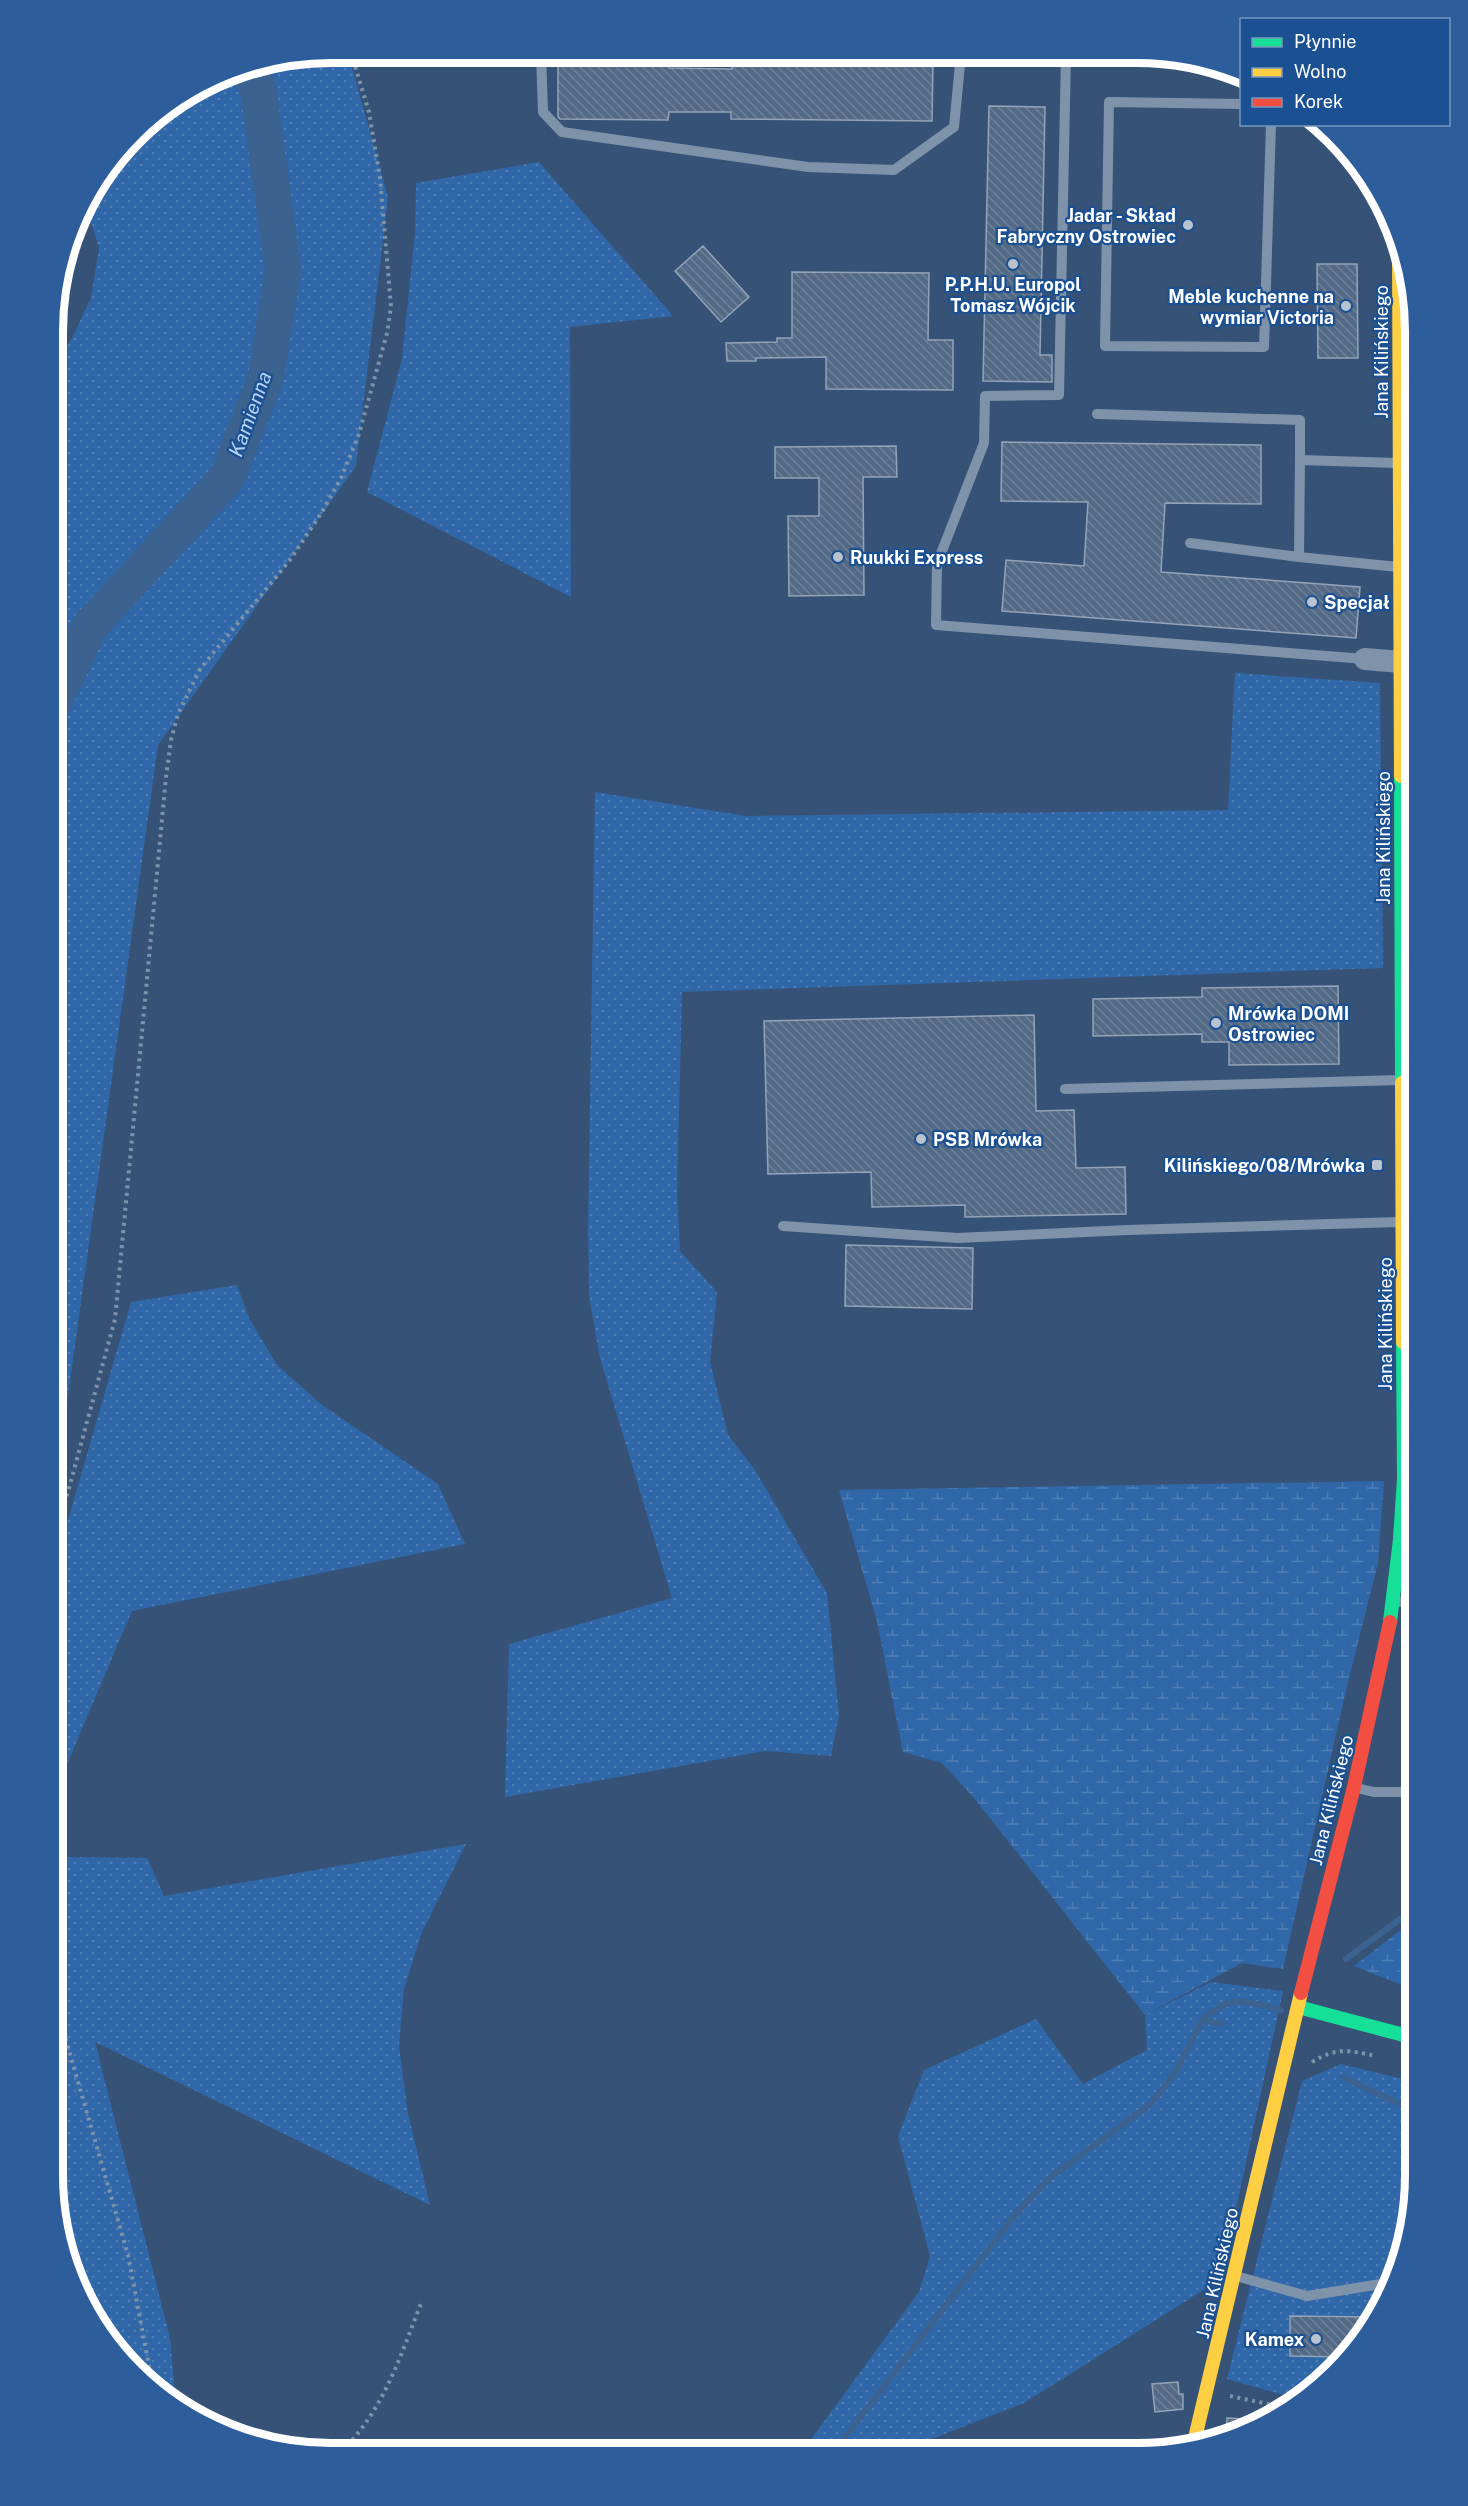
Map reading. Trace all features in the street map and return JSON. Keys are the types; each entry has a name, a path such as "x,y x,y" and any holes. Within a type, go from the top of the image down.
{"street":[{"name":"Jana Kilińskiego","path":"1404,322 1405,354"},
{"name":"Jana Kilińskiego","path":"1405,440 1400,463 1400,567 1405,604"},
{"name":"Jana Kilińskiego","path":"1405,621 1401,662 1405,692"},
{"path":"1365,659 1401,662"},
{"name":"Jana Kilińskiego","path":"1405,754 1400,873 1402,1080 1405,1106"},
{"name":"Jana Kilińskiego","path":"1405,1176 1402,1222 1405,1238"},
{"name":"Jana Kilińskiego","path":"1196,2436 1210,2384 1298,2007 1354,1787 1393,1601 1400,1539 1405,1423"},
{"path":"1298,2007 1405,2035"}],"lane":[{"path":"541,63 543,112 562,132 808,167 894,170 954,127 960,63"},
{"path":"1066,63 1059,395 985,396 984,443 937,564 936,625 1365,659"},
{"path":"1240,104 1109,102 1105,346 1264,347 1271,126"},
{"path":"1096,414 1300,420 1299,557"},
{"path":"1300,460 1400,463"},
{"path":"1190,543 1400,567"},
{"path":"1400,873 1405,873"},
{"path":"1065,1089 1402,1080"},
{"path":"783,1227 957,1238 1128,1230 1402,1222"},
{"path":"1393,1601 1405,1602"},
{"path":"1354,1787 1374,1792 1405,1792"},
{"path":"1235,2276 1307,2296 1381,2284"}],"path":[{"path":"63,1510 115,1319 166,777 171,740 178,714 200,669 290,560 337,486 359,434 387,333 391,307 380,178 369,112 354,63"},
{"path":"63,2030 128,2255 150,2372"},
{"path":"350,2443 384,2397 422,2301"},
{"path":"1210,2384 1275,2405"}],"green space":[{"path":"351,63 388,197 356,466 158,745 63,1432 63,352 91,298 99,248 89,217 99,197 130,154 168,118 197,99 245,77 296,65"},
{"path":"539,162 673,316 570,327 571,597 367,492 402,359 415,233 416,183"},
{"path":"1235,673 1380,683 1383,968 682,992 677,1191 680,1251 717,1292 710,1361 728,1435 755,1470 827,1593 839,1715 831,1756 766,1751 505,1797 509,1644 672,1598 600,1358 589,1296 588,1228 595,792 746,816 1228,810"},
{"path":"237,1285 249,1318 277,1365 322,1405 438,1484 465,1544 132,1611 63,1773 63,1537 131,1302"},
{"path":"1384,1481 1378,1563 1347,1686 1283,1969 1242,1963 1145,2015 974,1798 942,1763 903,1752 877,1621 839,1490"},
{"path":"466,1844 422,1932 404,1989 399,2046 408,2114 430,2205 95,2042 170,2338 175,2393 130,2352 108,2324 83,2277 68,2227 63,2175 63,1857 147,1858 164,1896"},
{"path":"1405,1927 1405,1986 1354,1966"},
{"path":"1211,1982 1283,1991 1221,2279 1024,2403 922,2443 808,2443 919,2292 930,2256 898,2136 924,2070 1036,2019 1083,2084 1147,2050 1145,2015"},
{"path":"1341,2064 1405,2080 1405,2175 1403,2210 1396,2244 1385,2277 1369,2309 1338,2352 1314,2376 1288,2396 1227,2379 1302,2081"}],"building":[{"path":"558,63 669,63 669,68 732,69 732,63 933,63 932,121 731,119 731,112 669,112 668,120 560,119 558,117"},
{"path":"989,106 1045,107 1040,355 1052,355 1052,382 983,381"},
{"path":"703,246 749,297 721,322 675,271"},
{"path":"1317,264 1357,264 1358,358 1318,358"},
{"path":"792,272 929,273 928,340 953,340 953,390 826,389 826,357 756,358 756,361 727,361 726,343 777,342 777,338 792,338"},
{"path":"1002,442 1261,445 1261,504 1165,503 1161,572 1360,587 1356,638 1002,611 1006,560 1084,566 1088,502 1001,501"},
{"path":"896,446 897,477 863,477 864,595 789,596 788,516 819,516 819,478 775,478 775,447"},
{"name":"Mrówka DOMI Ostrowiec","path":"1338,986 1339,1064 1229,1065 1229,1042 1202,1042 1202,1034 1093,1036 1093,999 1202,997 1202,988"},
{"name":"PSB Mrówka","path":"1034,1015 1036,1111 1074,1110 1076,1168 1125,1167 1126,1214 965,1217 965,1205 872,1207 871,1172 768,1174 764,1021"},
{"path":"846,1245 973,1248 972,1309 845,1306"},
{"path":"1290,2316 1364,2317 1333,2357 1290,2356"},
{"path":"1178,2382 1179,2394 1183,2394 1183,2409 1155,2412 1152,2384"},
{"path":"1227,2418 1247,2419 1239,2423 1226,2428"}],"waterway":[{"name":"Kamienna","path":"63,683 90,626 227,478 266,377 283,270 258,88 251,75"},
{"path":"1346,1959 1405,1915"},
{"path":"1202,2020 1213,2011 1231,2003 1248,2002 1281,2010"},
{"path":"841,2443 1014,2216 1051,2177 1152,2103 1178,2068 1202,2020 1222,2024"},
{"path":"1344,2078 1405,2106"}],"traffic: fast":[{"path":"1401,776 1402,1083"},
{"path":"1390,1622 1400,1539 1404,1479 1403,1342"},
{"path":"1298,2007 1405,2035"}],"traffic: slow":[{"path":"1399,275 1401,776"},
{"path":"1402,1083 1403,1342"},
{"path":"1195,2437 1301,1993"}],"traffic: jam":[{"path":"1301,1993 1354,1787 1390,1622"}],"place":[{"name":"Jadar - Skład Fabryczny Ostrowiec","path":"1188,225"},
{"name":"P.P.H.U. Europol Tomasz Wójcik","path":"1013,264"},
{"name":"Meble kuchenne na wymiar Victoria","path":"1346,306"},
{"name":"Ruukki Express","path":"838,557"},
{"name":"Specjał","path":"1312,602"},
{"name":"Mrówka DOMI Ostrowiec","path":"1216,1023"},
{"name":"PSB Mrówka","path":"921,1139"},
{"name":"Kilińskiego/08/Mrówka","path":"1377,1165"},
{"name":"Kamex","path":"1316,2339"}]}
